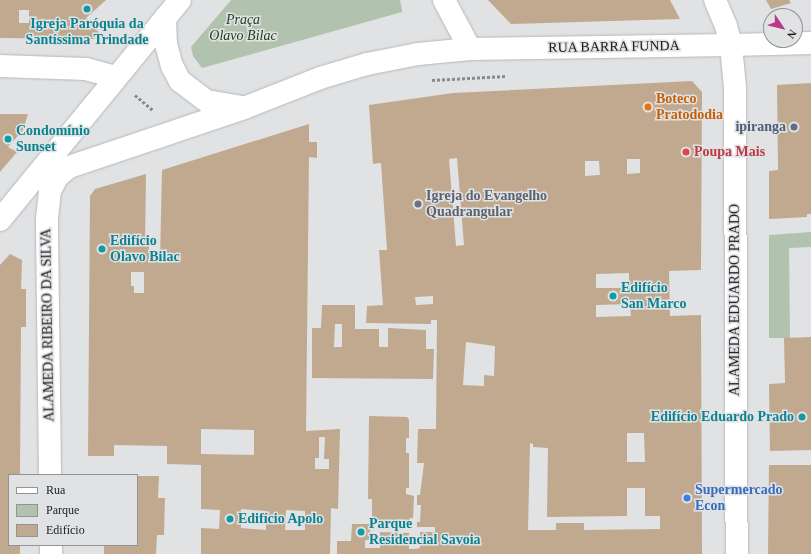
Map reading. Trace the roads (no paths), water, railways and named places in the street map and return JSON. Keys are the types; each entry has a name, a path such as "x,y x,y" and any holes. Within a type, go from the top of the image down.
{"street":[{"path":"5,214 180,0"},
{"path":"444,0 470,49"},
{"name":"ALAMEDA EDUARDO PRADO","path":"715,0 726,26 731,45 735,88 737,554"},
{"path":"165,18 166,44 172,66 180,81 207,101 223,106 244,108"},
{"name":"RUA BARRA FUNDA","path":"244,108 320,78 367,64 418,54 470,49 731,45 811,42"},
{"path":"0,66 86,69 116,77"},
{"name":"ALAMEDA RIBEIRO DA SILVA","path":"50,474 47,219 50,191 57,177 69,166 244,108"},
{"path":"5,214 32,200 40,205 47,219"}],"place":[{"name":"Igreja Paróquia da Santíssima Trindade","path":"87,9"},
{"name":"Boteco Pratododia","path":"648,107"},
{"name":"ipiranga","path":"794,127"},
{"name":"Condomínio Sunset","path":"8,139"},
{"name":"Poupa Mais","path":"686,152"},
{"name":"Igreja do Evangelho Quadrangular","path":"418,204"},
{"name":"Edifício Olavo Bilac","path":"102,249"},
{"name":"Edifício San Marco","path":"613,296"},
{"name":"Edifício Eduardo Prado","path":"802,417"},
{"name":"Supermercado Econ","path":"687,498"},
{"name":"Edifício Apolo","path":"230,519"},
{"name":"Parque Residencial Savoia","path":"361,532"}],"park label":[{"name":"Praça Olavo Bilac","path":"243,28"}]}
